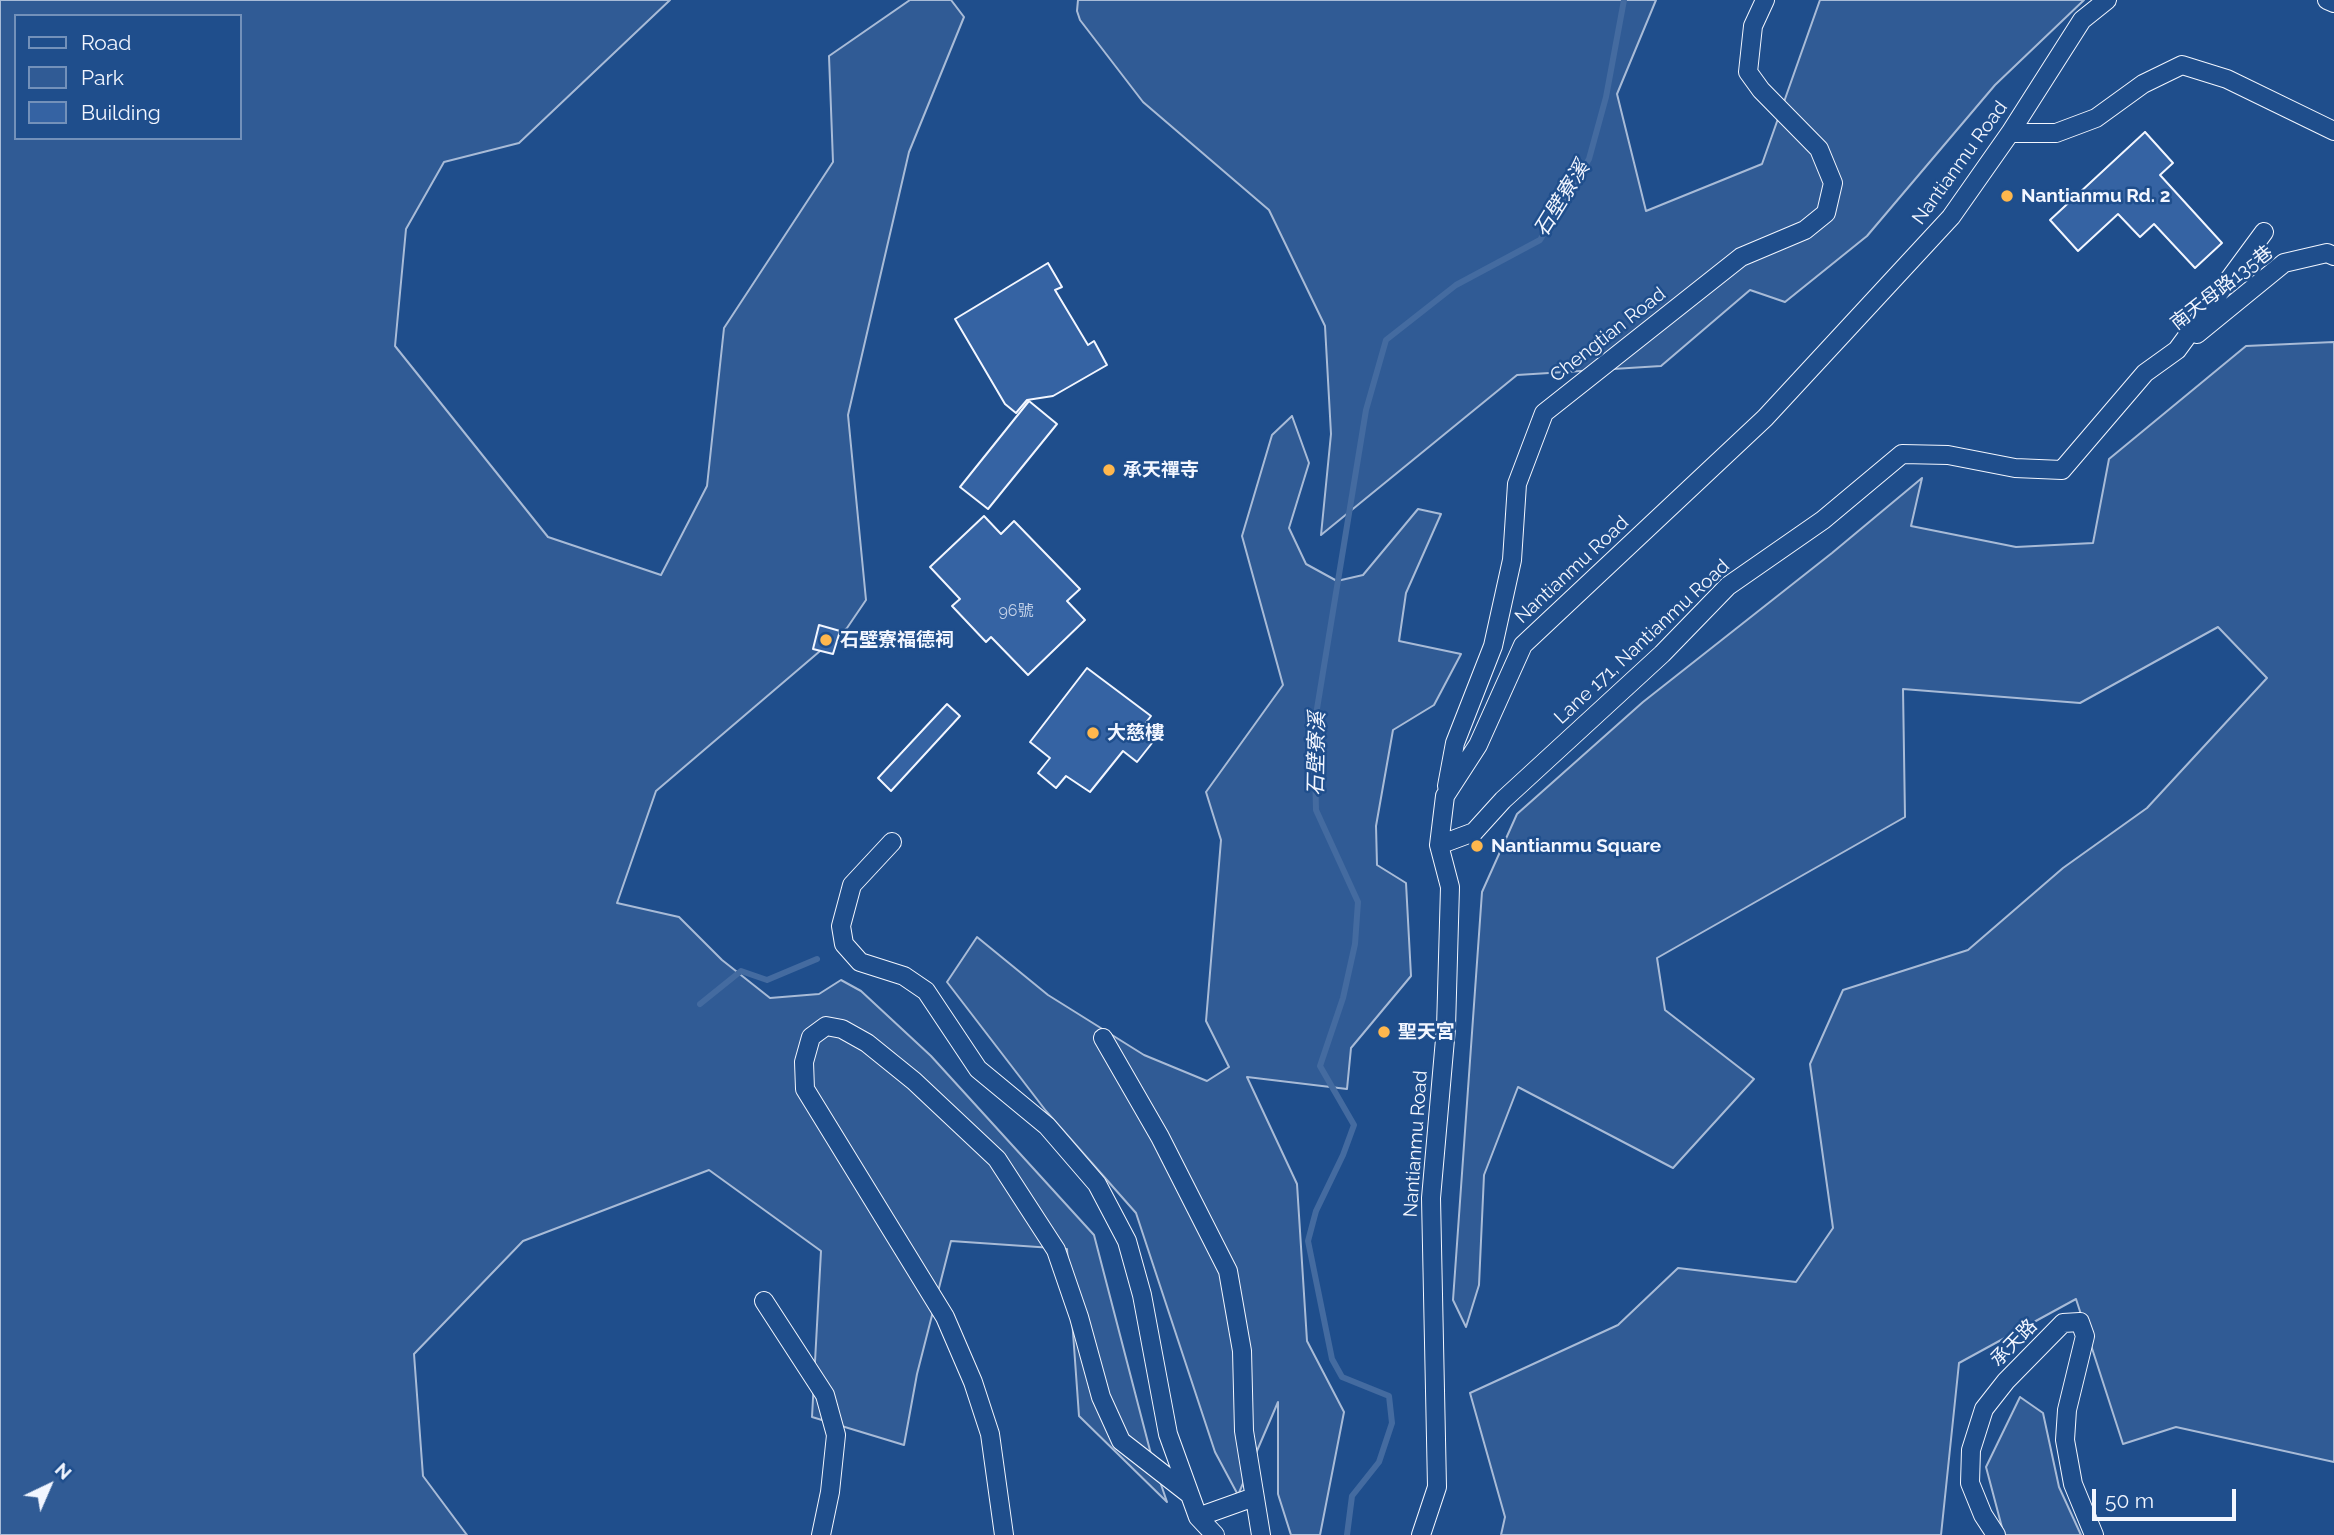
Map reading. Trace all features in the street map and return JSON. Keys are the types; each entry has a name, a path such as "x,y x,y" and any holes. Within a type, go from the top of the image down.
{"street":[{"name":"Chengtian Road","path":"1446,796 1455,743 1493,646 1510,573 1517,484 1544,413 1741,257 1805,230 1826,213 1833,183 1819,149 1761,90 1748,72 1753,26 1765,0"},
{"name":"Nantianmu Road","path":"1423,1534 1437,1487 1431,1198 1446,1027 1450,887 1439,845 1446,796 1478,745 1523,645 1765,418 1951,217 2010,133 2082,20 2107,0"},
{"path":"2327,0 2334,3"},
{"path":"2010,133 2056,133 2096,118 2143,83 2182,65 2227,79 2334,131"},
{"name":"Lane 171, Nantianmu Road","path":"1439,845 1474,832 1503,800 1662,654 1728,586 1823,520 1902,454 1948,454 2015,468 2062,470 2146,373 2177,351 2264,232"},
{"name":"南天母路135巷","path":"2177,351 2284,263 2327,253 2334,256"},
{"path":"892,842 852,885 841,926 844,944 860,962 905,976 926,991 978,1069 1046,1126 1097,1184 1127,1241 1142,1296 1168,1434 1198,1517 1215,1535"},
{"path":"1004,1535 990,1434 973,1382 945,1317 805,1089 804,1062 811,1037 826,1026 842,1029 867,1043 998,1158 1055,1250 1079,1317 1101,1397 1121,1441 1189,1494"},
{"path":"1103,1038 1160,1137 1228,1271 1242,1352 1244,1431 1261,1535"},
{"path":"764,1301 825,1395 836,1435 830,1492 821,1535"},
{"name":"承天路","path":"1996,1535 1983,1515 1970,1483 1971,1450 1983,1409 2006,1381 2063,1323 2080,1322 2085,1336 2067,1409 2065,1440 2073,1484 2094,1535"},
{"path":"1198,1517 1254,1497"}],"green space":[{"path":"0,0 670,0 519,143 444,162 406,229 395,346 548,537 661,575 707,486 724,328 833,162 829,56 910,0 951,0 964,17 909,152 848,415 866,600 847,628 656,791 617,903 679,917 722,960 770,998 819,994 841,980 861,991 931,1056 1094,1235 1152,1458 1167,1502 1079,1416 1067,1249 951,1241 917,1374 904,1445 812,1417 821,1251 709,1170 523,1241 414,1354 423,1476 467,1535 0,1535"},
{"path":"1078,0 1656,0 1617,94 1646,211 1762,164 1820,0 2084,0 1995,85 1867,236 1785,302 1750,290 1661,366 1517,375 1321,535 1331,434 1325,326 1269,210 1143,102 1080,20"},
{"path":"2334,342 2334,1462 2176,1427 2123,1444 2076,1299 1959,1363 1941,1535 1501,1535 1505,1517 1470,1393 1618,1325 1678,1268 1796,1282 1833,1228 1810,1064 1843,990 1968,950 2063,868 2147,808 2267,678 2218,627 2080,703 1903,689 1905,817 1657,958 1665,1010 1754,1079 1673,1168 1518,1087 1484,1175 1479,1285 1466,1327 1453,1300 1482,892 1517,814 1643,702 1832,553 1922,478 1911,526 2016,547 2093,543 2109,459 2246,346"},
{"path":"1292,416 1309,463 1289,528 1306,564 1337,581 1363,575 1418,509 1441,514 1406,593 1399,641 1461,654 1434,705 1393,730 1376,826 1377,865 1406,883 1411,976 1351,1048 1347,1089 1247,1077 1297,1184 1307,1341 1344,1412 1320,1535 1291,1535 1278,1494 1278,1402 1238,1495 1215,1452 1136,1213 1046,1111 947,982 977,937 1048,995 1144,1055 1207,1081 1229,1067 1206,1021 1221,840 1206,792 1283,685 1242,536 1272,435"},
{"path":"2020,1397 2043,1413 2059,1487 2081,1535 2004,1535 1986,1467"}],"building":[{"path":"2145,132 2173,163 2160,175 2222,243 2195,268 2154,224 2140,237 2118,214 2078,251 2050,220"},
{"path":"1048,263 1062,287 1055,290 1088,345 1094,341 1107,365 1053,396 1027,400 1016,413 1005,404 955,319"},
{"path":"1029,401 1057,424 988,509 960,487"},
{"path":"984,516 1001,534 1014,521 1080,589 1067,601 1085,620 1028,675 991,637 986,642 952,606 960,599 930,567"},
{"name":"石壁寮福德祠","path":"819,625 840,631 833,654 813,649"},
{"name":"大慈樓","path":"1087,668 1151,716 1142,728 1156,738 1137,762 1123,751 1090,792 1066,776 1056,788 1038,773 1050,758 1030,742"},
{"path":"947,704 960,716 891,791 878,778"}],"waterway":[{"name":"石壁寮溪","path":"1347,1535 1352,1496 1379,1462 1392,1423 1389,1396 1342,1377 1332,1359 1308,1241 1316,1211 1354,1125 1320,1066 1343,998 1355,944 1358,902 1316,810 1314,727 1366,410 1386,340 1456,285 1540,240 1589,159 1606,97 1624,0"},
{"path":"700,1004 741,971 767,980 817,959"}],"place":[{"name":"Nantianmu Rd. 2","path":"2007,196"},
{"name":"承天禪寺","path":"1109,470"},
{"name":"石壁寮福德祠","path":"826,640"},
{"name":"大慈樓","path":"1093,733"},
{"name":"Nantianmu Square","path":"1477,846"},
{"name":"聖天宮","path":"1384,1032"}]}
